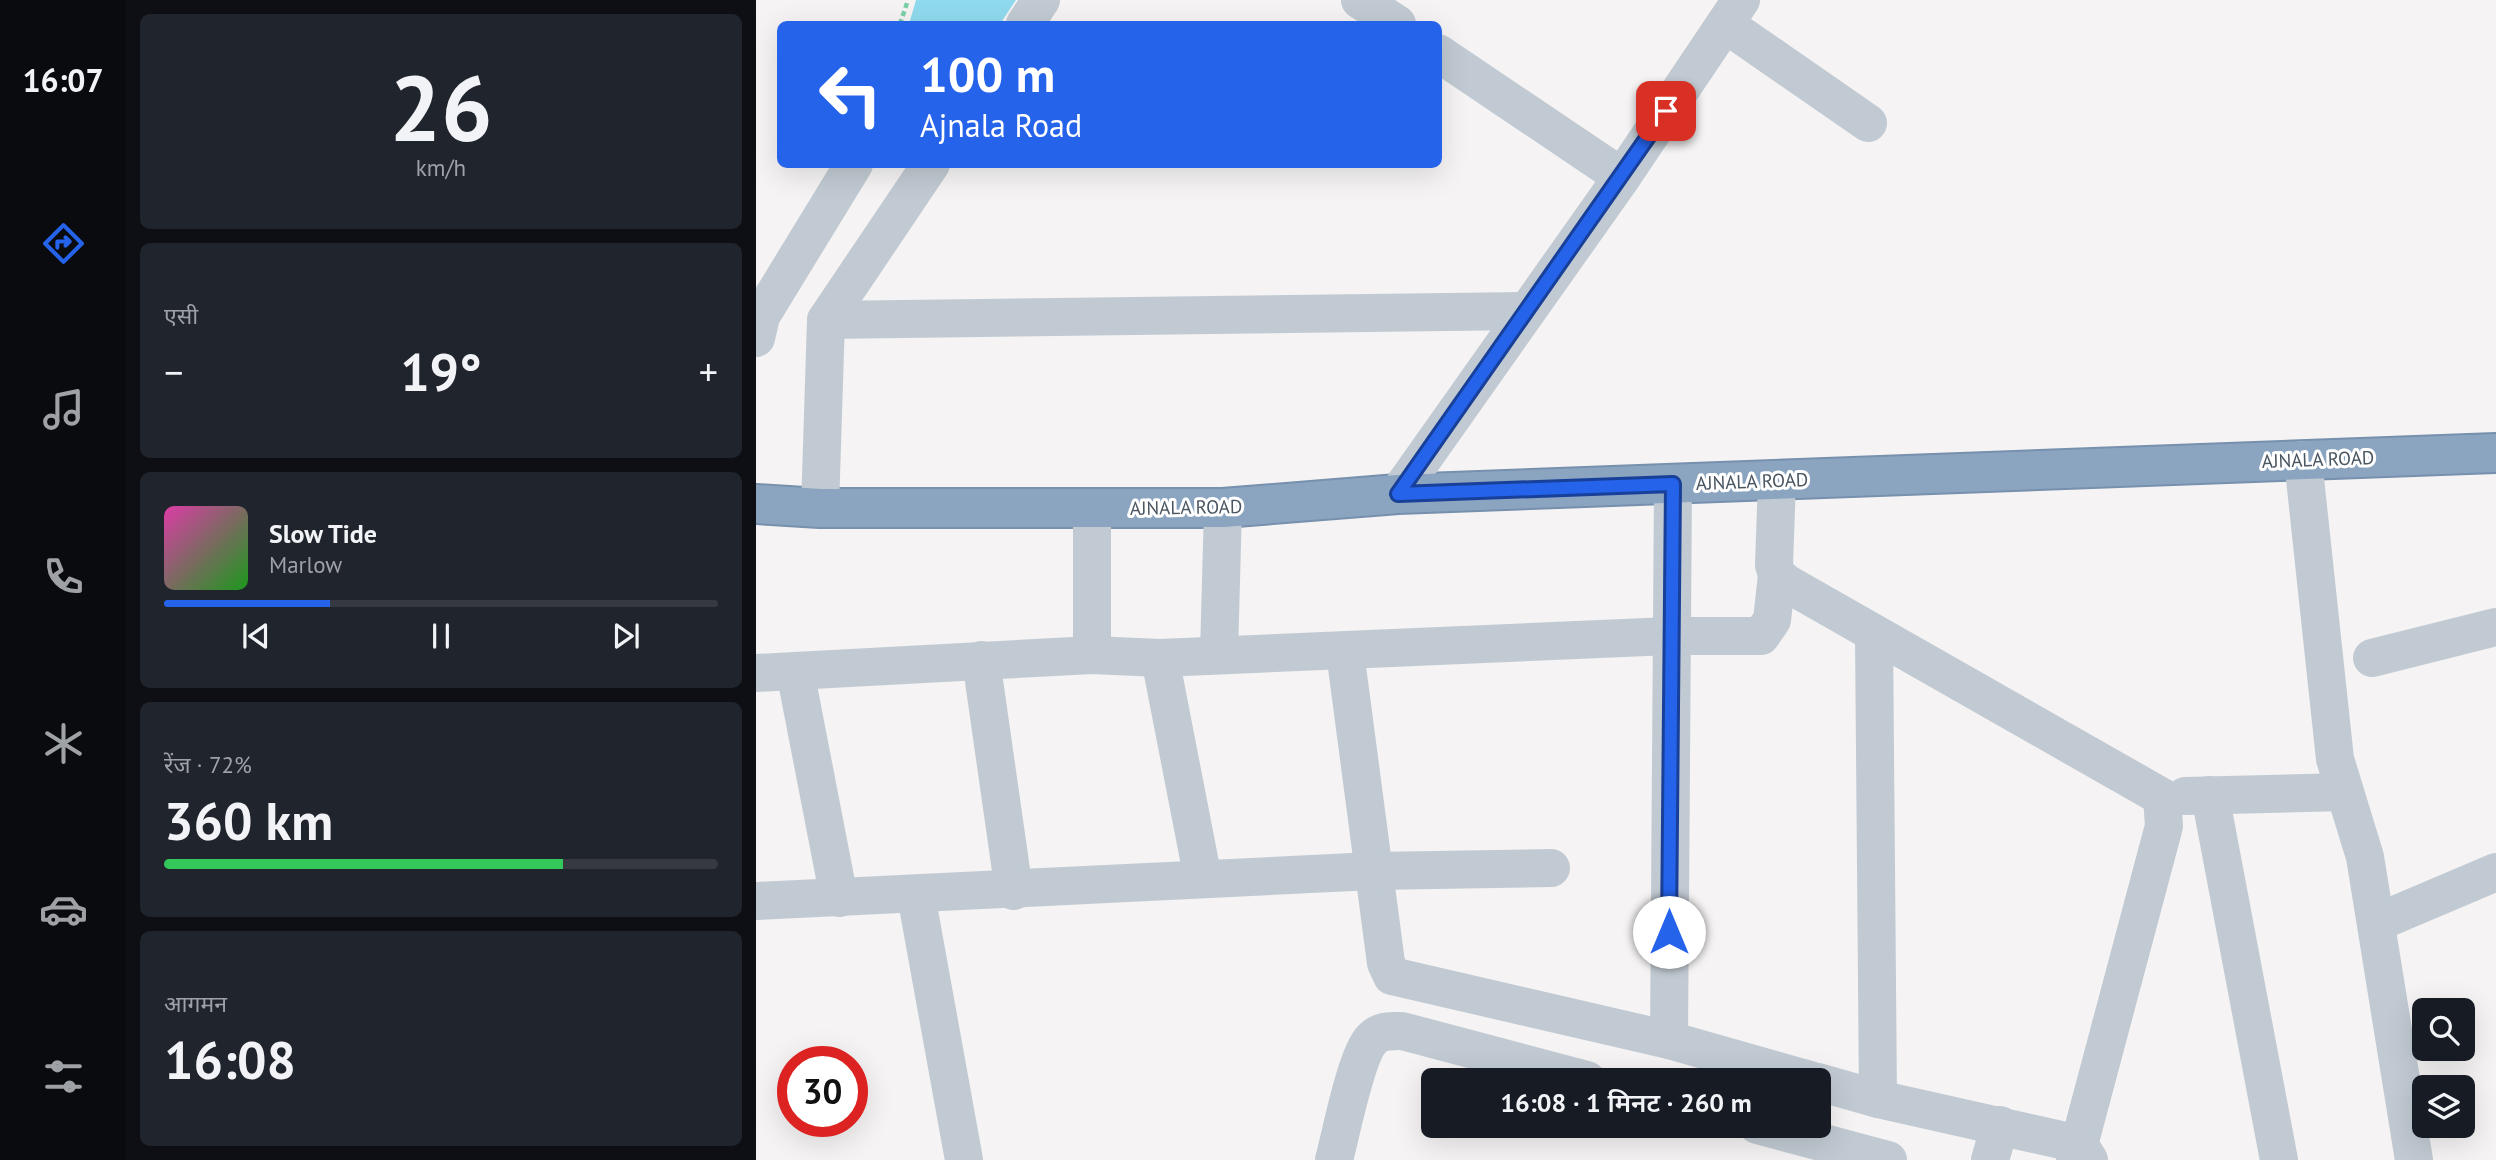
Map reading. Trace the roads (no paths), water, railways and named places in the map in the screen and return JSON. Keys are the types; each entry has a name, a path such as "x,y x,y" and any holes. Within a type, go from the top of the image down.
{"highway":[{"name":"AJNALA ROAD","path":"756,498 820,508 1223,508 1398,494 2496,453"}],"street":[{"path":"1027,21 1041,0"},
{"path":"1360,0 1392,21"},
{"path":"1398,494 1622,177 1733,12 1868,123"},
{"path":"1442,56 1622,177"},
{"path":"756,338 761,316 852,168"},
{"path":"820,508 826,320 928,168"},
{"path":"826,320 1525,311"},
{"path":"2303,460 2335,759 2343,792 2360,834 2414,1160"},
{"path":"756,673 1093,655 1160,658 1670,636 1762,636 1772,620 1776,575 1777,480"},
{"path":"1669,1040 1673,484"},
{"path":"1092,508 1093,655"},
{"path":"1219,654 1223,508"},
{"path":"1776,575 1874,634 2153,789 2162,797 2343,792"},
{"path":"2372,658 2496,627"},
{"path":"1874,634 1878,1099"},
{"path":"1345,652 1373,871 1387,963 1392,976 1669,1040 1768,1068"},
{"path":"1160,658 1203,879"},
{"path":"981,660 1014,891"},
{"path":"795,671 839,898"},
{"path":"2210,795 2279,1160"},
{"path":"1831,1086 1878,1099 1995,1142 2081,1155 2164,826 2162,797"},
{"path":"756,901 1014,891 1373,871 1551,868"},
{"path":"2376,923 2496,872"},
{"path":"916,895 964,1160"},
{"path":"1334,1160 1361,1060 1371,1039 1384,1031 1402,1031 1542,1068"},
{"path":"1806,1138 1888,1160"}],"water":[{"path":"916,0 1016,0 1002,21 910,21"}]}
